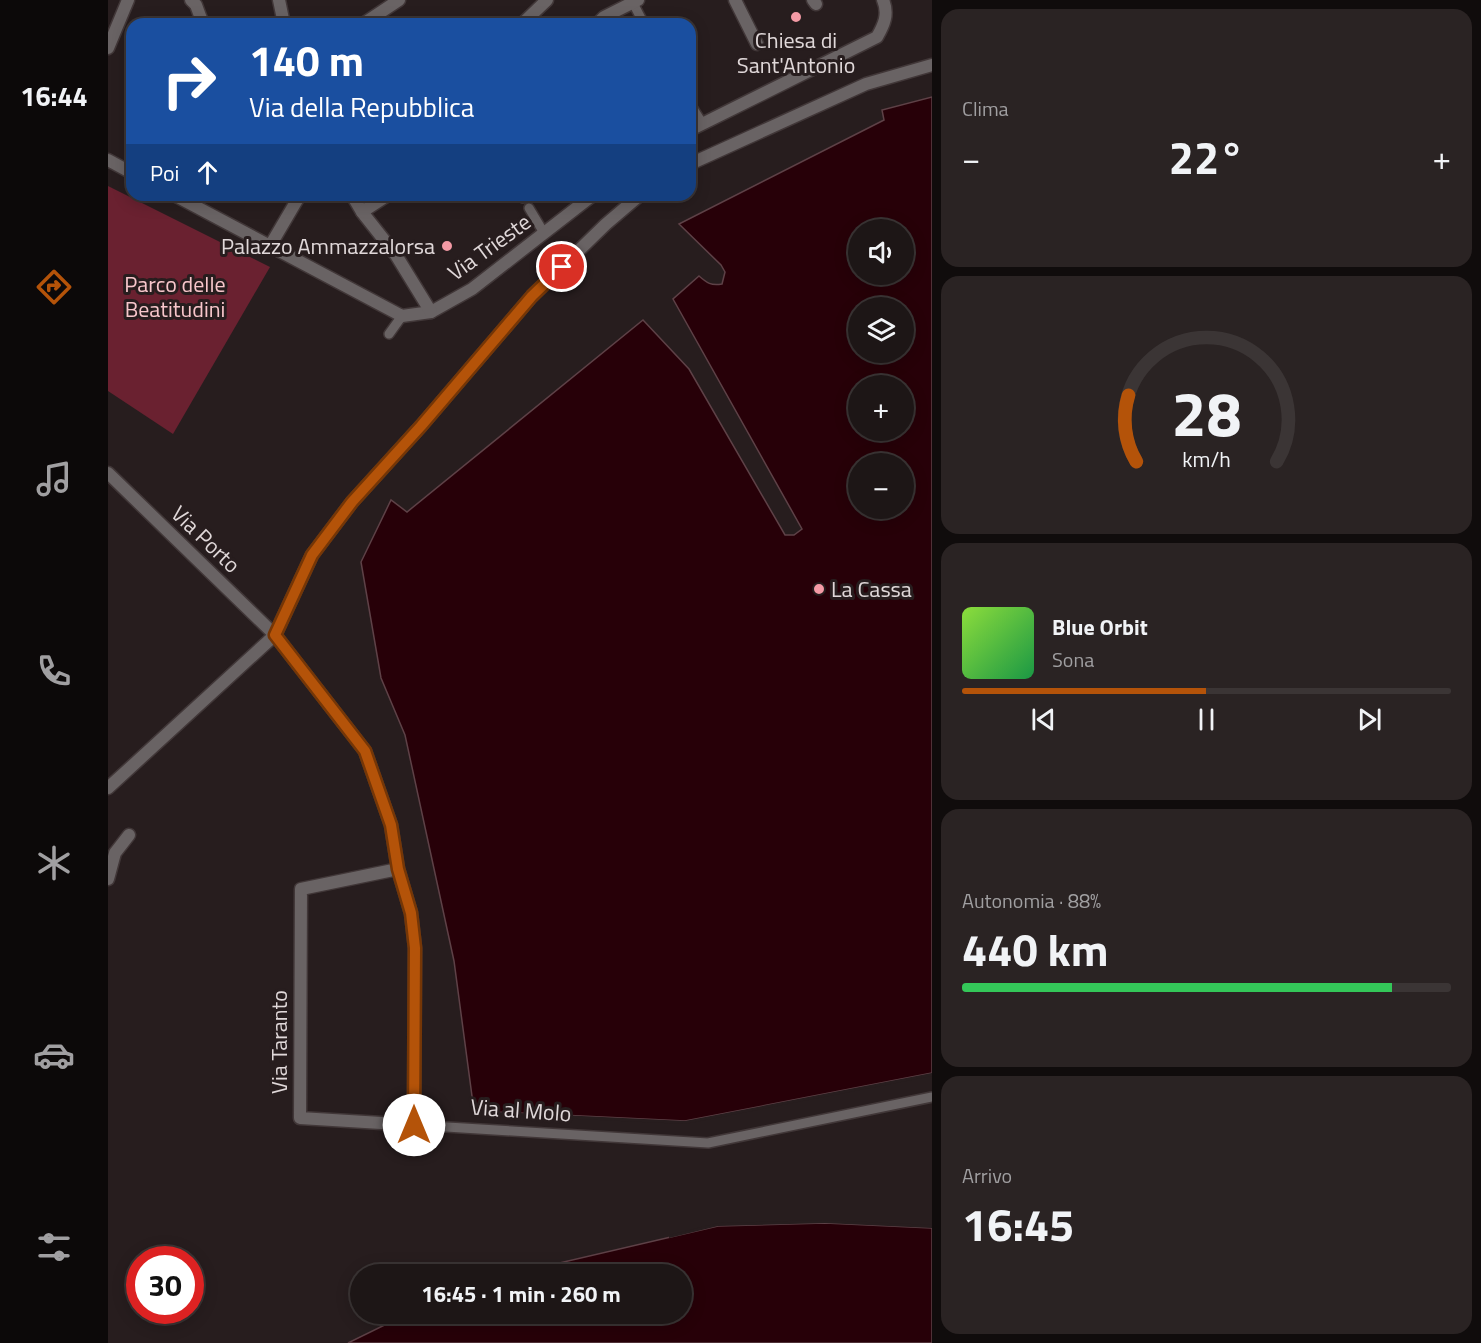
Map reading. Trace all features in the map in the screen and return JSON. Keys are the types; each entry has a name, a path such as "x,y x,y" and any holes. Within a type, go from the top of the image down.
{"street":[{"path":"108,48 128,0"},
{"path":"191,0 196,5 201,18"},
{"path":"279,0 283,18"},
{"path":"528,18 547,0"},
{"path":"735,0 757,44"},
{"path":"696,126 877,37 886,23 883,0"},
{"path":"603,18 636,1"},
{"path":"371,18 390,3"},
{"path":"696,161 866,84 932,65"},
{"path":"108,160 126,170"},
{"path":"185,201 402,316"},
{"path":"270,246 296,201"},
{"path":"356,201 396,255 431,312"},
{"path":"362,212 379,201"},
{"name":"Via Trieste","path":"402,316 431,312 472,289 585,201"},
{"path":"108,788 275,635 312,555 352,502 421,426 532,296 633,201"},
{"name":"Via Porto","path":"108,473 275,635"},
{"path":"275,635 365,751 391,825 398,869 411,913 415,948 414,1125"},
{"path":"108,879 115,854 129,835"},
{"name":"Via Taranto","path":"398,869 301,889 300,1118 414,1125"}],"lane":[{"path":"636,1 642,18"},
{"path":"696,114 702,123"},
{"path":"530,208 544,233"},
{"path":"389,334 402,316"},
{"name":"Via al Molo","path":"414,1125 708,1143 932,1097"}],"green space":[{"name":"Parco delle Beatitudini","path":"108,186 126,195 126,201 138,201 270,267 173,434 108,391"}],"shaded area":[{"path":"932,97 932,1073 685,1121 474,1111 454,961 405,735 381,678 361,562 391,500 407,512 643,320 689,369 785,535 794,535 802,529 673,299 699,276 709,283 722,284 725,272 721,265 679,224 884,120 882,110"},
{"path":"825,1223 932,1228 932,1343 348,1343 387,1324 692,1324 692,1264 555,1264 718,1226"}],"pier":[{"path":"932,1073 932,1076 685,1124 473,1114 474,1111 685,1121"},
{"path":"825,1220 932,1225 932,1228 825,1223 718,1226 669,1238 669,1235 718,1223"}],"place":[{"name":"Chiesa di Sant'Antonio","path":"796,17"},
{"name":"Palazzo Ammazzalorsa","path":"447,246"},
{"name":"La Cassa","path":"819,589"}],"route":[{"path":"414,1125 415,948 411,913 398,869 391,825 365,751 275,635 312,555 352,502 421,426 532,296 562,267"}]}
